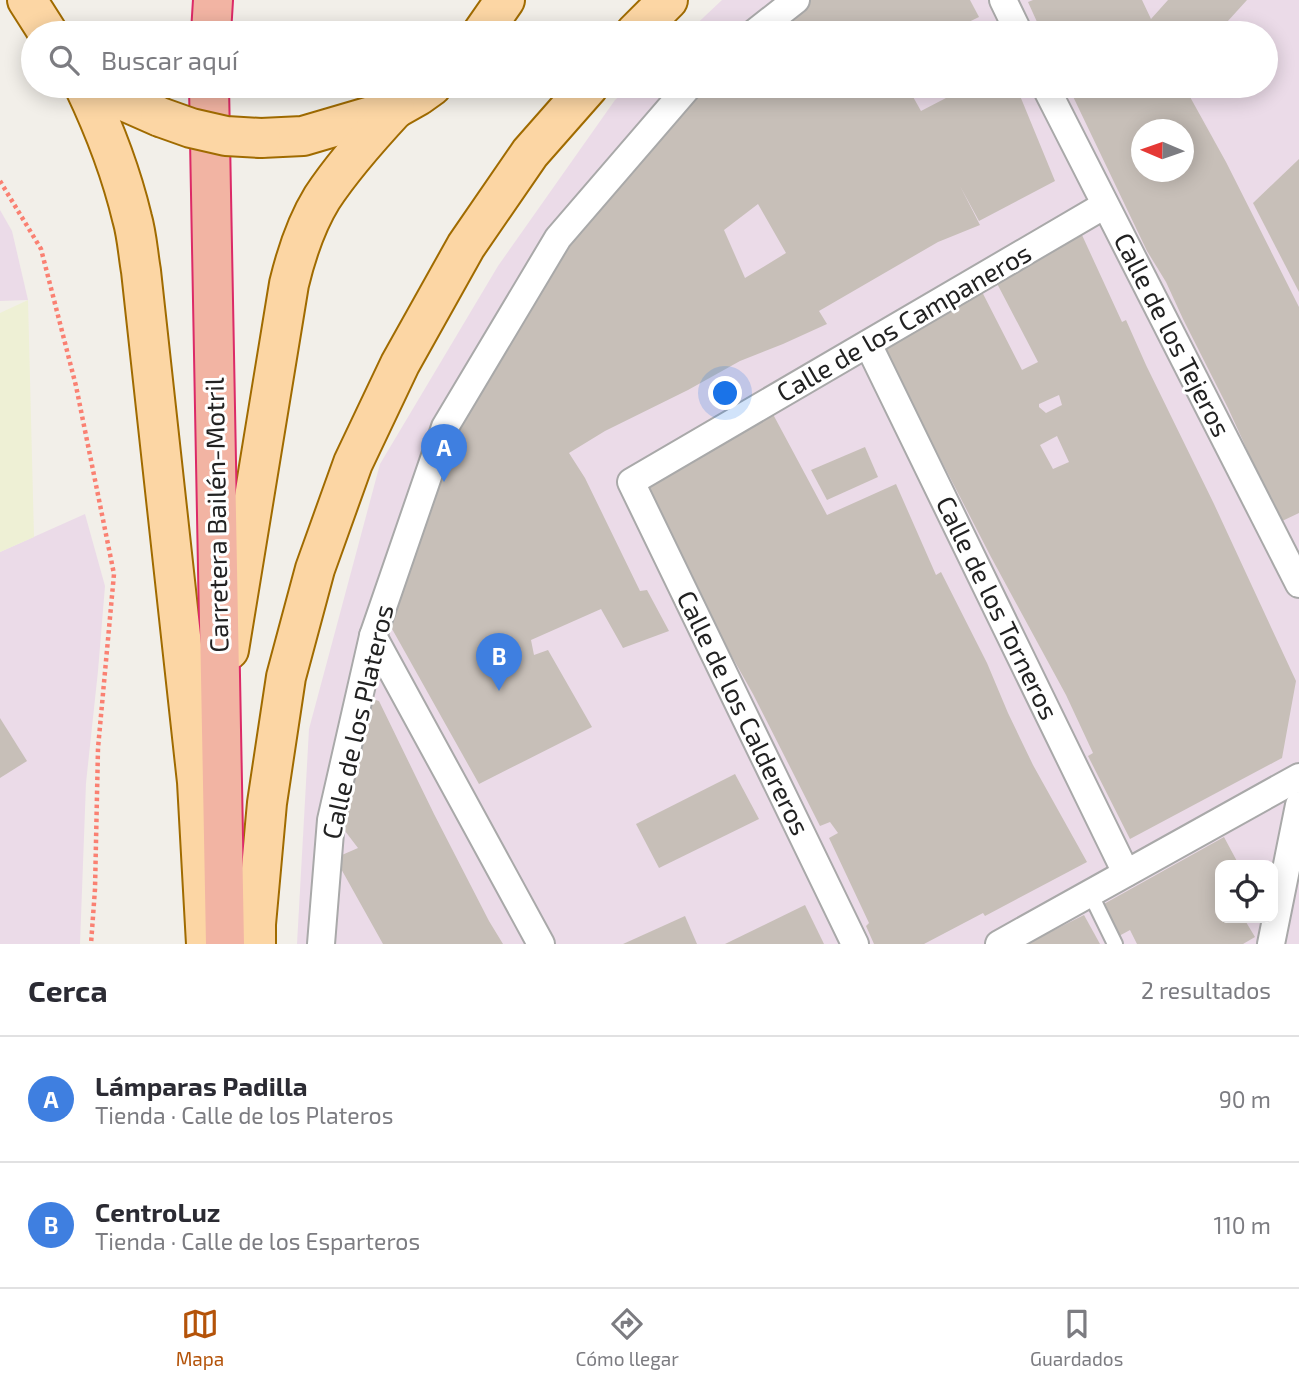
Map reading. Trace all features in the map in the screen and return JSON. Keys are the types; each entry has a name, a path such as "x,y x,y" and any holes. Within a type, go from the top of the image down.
{"highway":[{"path":"212,21 213,0"},
{"name":"Carretera Bailén-Motril","path":"209,98 225,944"}],"main road":[{"path":"27,0 40,21"},
{"path":"490,21 505,0"},
{"path":"647,21 668,0"},
{"path":"90,98 116,161 133,220 141,271 196,770 206,944"},
{"path":"120,98 191,128 226,136 261,138 303,136 395,109 414,98"},
{"path":"256,944 267,803 286,677 315,569 353,463 400,364 466,246 530,153 578,98"},
{"path":"220,704 295,259 321,200 360,148 395,109"}],"street":[{"path":"769,21 796,0"},
{"path":"1003,0 1013,21"},
{"name":"Calle de los Plateros","path":"321,944 331,820 373,636 445,427 558,238 680,98"},
{"name":"Calle de los Tejeros","path":"1051,98 1299,584"},
{"name":"Calle de los Campaneros","path":"631,482 1105,205"},
{"name":"Calle de los Torneros","path":"868,344 1126,873"},
{"name":"Calle de los Caldereros","path":"631,482 855,944"},
{"path":"373,636 541,944"},
{"path":"999,944 1299,777"},
{"path":"1271,944 1299,805"}],"lane":[{"path":"1090,893 1115,944"}],"path":[{"path":"0,181 41,249 76,386 114,574 98,748 91,944"}],"shaded area":[{"path":"722,0 1299,0 1299,944 297,944 309,729 380,464 498,266 617,98 1278,98 1278,21 700,21"},
{"path":"0,210 12,231 28,300 0,301"},
{"path":"85,514 105,586 86,783 80,944 0,944 0,552"}],"green space":[{"path":"28,300 34,537 0,552 0,313"}],"building":[{"path":"797,0 970,0 979,17 971,21 770,21"},
{"path":"1142,0 1151,19 1168,0 1247,0 1228,21 1037,21 1028,2"},
{"path":"679,98 914,98 921,111 946,98 1021,98 1055,181 979,221 960,186 980,225 938,242 819,311 827,324 740,361 605,431 569,453 585,478 640,591 647,590 669,631 623,648 601,609 531,640 534,655 548,650 592,727 479,784 382,611 445,427 542,266","holes":["758,204 786,253 745,278 724,230"]},
{"path":"1074,98 1191,98 1226,162 1299,307 1299,513 1280,522 1228,408 1166,282 1147,251"},
{"path":"1299,159 1299,292 1253,203"},
{"path":"1076,222 1122,322 1126,320 1296,681 1282,758 1130,839 1088,756 1093,753 1066,695 878,338 976,280 1022,370 1038,362 991,272","holes":["1059,395 1062,405 1046,413 1039,407 1039,404","1057,436 1069,462 1053,469 1040,445"]},
{"path":"767,403 827,515 896,484 936,575 941,572 987,663 1033,765 1087,862 985,916 983,913 924,944 874,944 866,926 869,923 829,838 838,833 830,822 820,826 753,694 726,646 723,647 634,488"},
{"path":"865,447 878,477 827,500 811,470"},
{"path":"359,695 379,701 434,814 503,944 383,944 335,858 358,848 332,814"},
{"path":"0,718 27,761 0,778"},
{"path":"735,774 759,819 659,868 636,824"},
{"path":"1224,837 1236,860 1215,860 1215,923 1247,923 1255,937 1243,944 1137,944 1130,930 1119,936 1102,905"},
{"path":"805,905 824,944 725,944"},
{"path":"1084,915 1100,944 1028,944 1036,939"},
{"path":"685,916 697,944 623,944"}],"place":[{"name":"Lámparas Padilla","path":"444,482"},
{"name":"CentroLuz","path":"499,691"}]}
